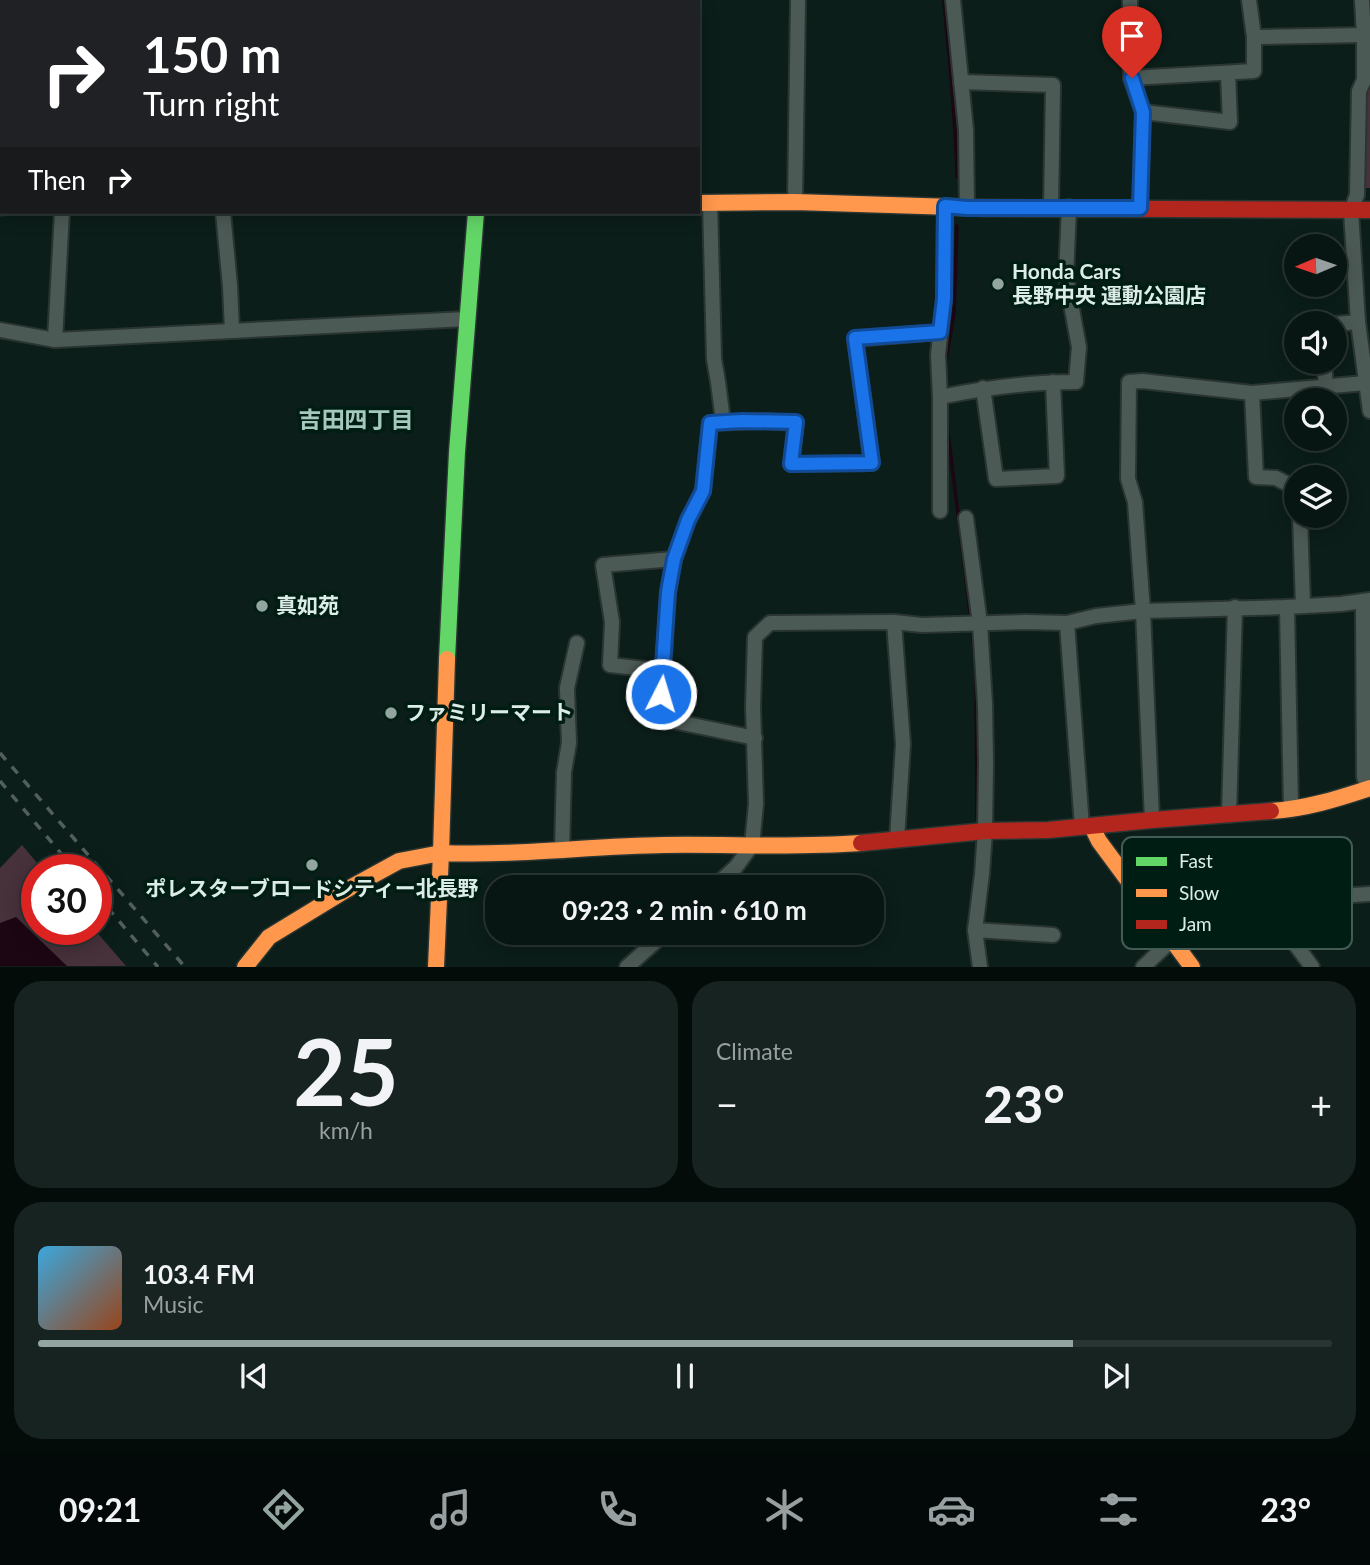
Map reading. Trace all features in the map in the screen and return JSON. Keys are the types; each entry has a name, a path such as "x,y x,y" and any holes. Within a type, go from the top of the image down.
{"street":[{"path":"795,202 798,0"},
{"path":"953,0 966,130 967,208"},
{"path":"1130,0 1132,78 1143,112 1140,208"},
{"path":"1132,78 1254,71 1254,37 1249,0"},
{"path":"1362,0 1364,80 1359,91 1357,195 1351,211 1358,322 1370,411"},
{"path":"1254,37 1364,35"},
{"path":"1143,112 1230,122 1227,74"},
{"path":"961,82 1053,85 1051,207"},
{"path":"723,421 714,359 704,203 1370,211"},
{"path":"940,511 938,355 944,299 945,206"},
{"path":"940,397 983,388 1076,382 1079,347 1066,277 1069,207"},
{"path":"55,340 62,214"},
{"path":"223,214 232,330"},
{"path":"436,967 446,676 466,319 476,214"},
{"path":"0,330 55,340 466,319"},
{"path":"1347,323 1358,322"},
{"path":"755,738 658,718 666,603 674,559 688,520 703,491 710,423 796,422 791,464 872,463 855,338 940,332"},
{"path":"1325,374 1326,386"},
{"path":"1152,820 1143,611 1135,502 1128,479 1129,382 1142,381 1252,393 1365,383"},
{"path":"983,388 996,479 1057,476 1053,382"},
{"path":"1252,393 1256,477 1276,478 1284,482"},
{"path":"966,518 986,762 985,831 975,930 980,967"},
{"path":"1300,528 1303,606"},
{"path":"663,671 610,665 612,622 603,565 674,559"},
{"path":"245,967 269,937 346,890 399,861 441,853 562,851 663,845 752,845 808,846 1291,810 1334,800 1369,788 1364,777 1366,601 1287,607 1143,611 1096,616 1067,623 922,625 894,622 770,622 755,637 753,707 756,804 752,845 727,875"},
{"path":"1229,815 1235,607"},
{"path":"1287,607 1291,810"},
{"path":"894,622 903,744 897,839"},
{"path":"1067,623 1087,827 1122,872"},
{"path":"562,851 564,772 569,743 567,688 577,643"},
{"path":"1352,895 1370,894"},
{"path":"975,930 1053,935"},
{"path":"627,967 652,945"},
{"path":"1143,967 1162,949"},
{"path":"1179,949 1192,967"},
{"path":"1299,949 1312,967"}],"shaded area":[{"path":"1367,0 1370,0 1370,188 1363,188 1369,31"},
{"path":"22,845 30,854 21,854 21,945 108,945 126,966 0,966 0,868"},
{"path":"16,917 21,922 21,945 45,945 67,966 0,966 0,923"}],"waterway":[{"path":"944,0 957,177"},
{"path":"945,370 954,313 957,226"},
{"path":"947,425 971,619"},
{"path":"972,626 976,670 977,820"}],"railway":[{"path":"0,753 185,967"},
{"path":"0,781 62,854"},
{"path":"112,913 158,967"}],"traffic: fast":[{"path":"447,659 457,452 476,214"}],"traffic: slow":[{"path":"700,203 795,202 985,208"},
{"path":"245,967 269,937 346,890 399,861 441,853 447,659"},
{"path":"1271,811 1309,806 1370,788"},
{"path":"1092,827 1122,872"},
{"path":"436,967 441,853 664,845 787,846 861,843"},
{"path":"1179,949 1192,967"}],"traffic: jam":[{"path":"985,208 1370,210"},
{"path":"861,843 985,831 1048,830 1271,811"}],"place":[{"name":"Honda Cars 長野中央 運動公園店","path":"998,284"},
{"name":"真如苑","path":"262,606"},
{"name":"ファミリーマート","path":"391,713"},
{"name":"ポレスターブロードシティー北長野","path":"312,865"}],"district":[{"name":"吉田四丁目","path":"356,420"}],"route":[{"path":"661,694 668,592 674,559 688,520 703,491 710,423 796,422 791,464 872,463 855,338 940,332 944,299 945,206 1140,208 1143,112 1132,78"}]}
